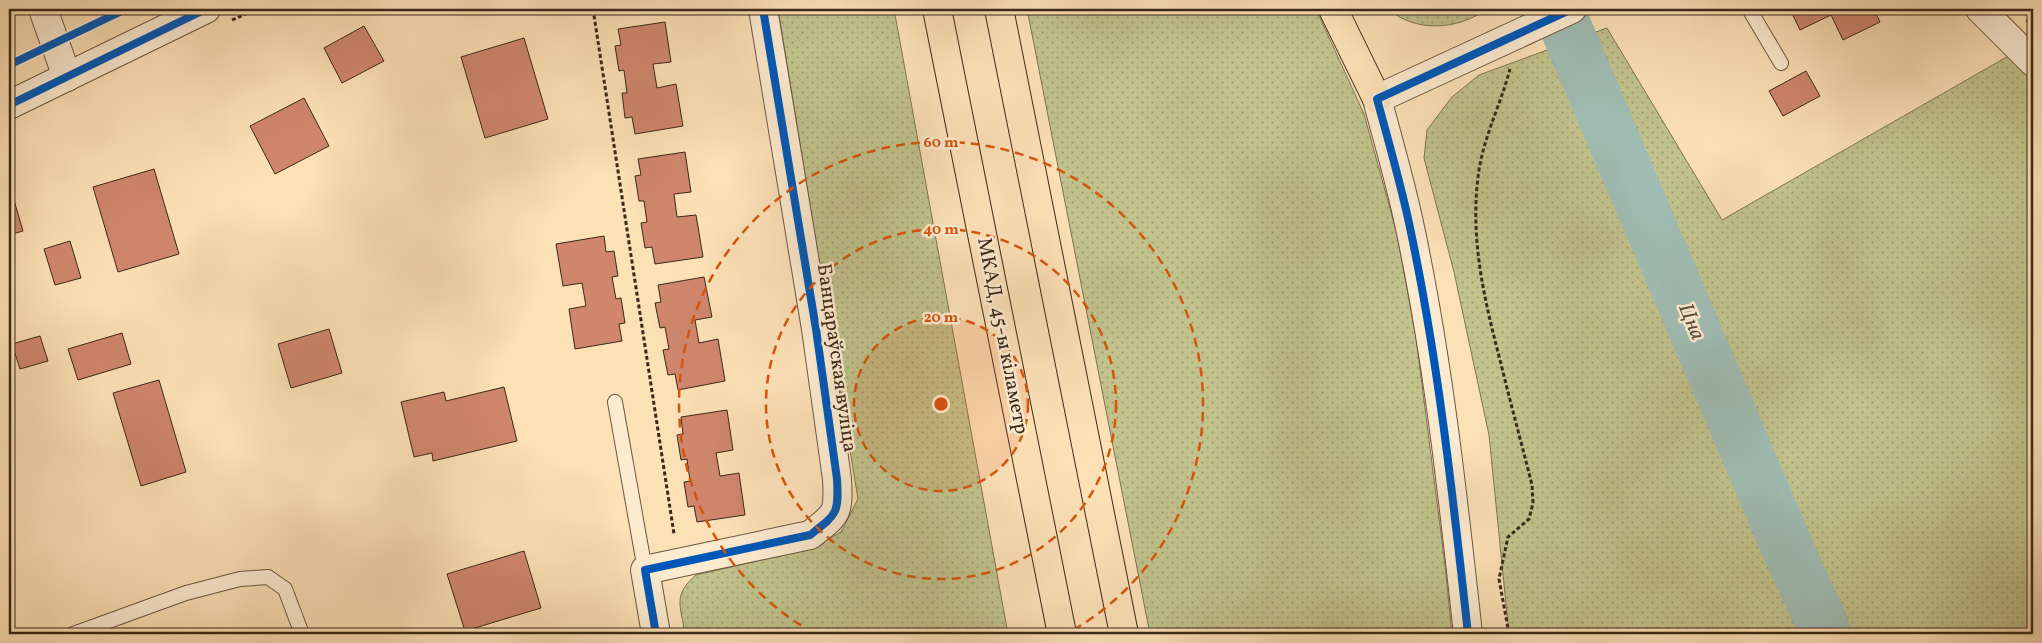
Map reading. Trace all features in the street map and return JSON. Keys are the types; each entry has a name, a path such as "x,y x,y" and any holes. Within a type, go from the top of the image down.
{"highway":[{"name":"МКАД, 45-ы кіламетр","path":"937,9 1062,634"},
{"path":"999,9 1124,634"},
{"path":"1334,9 1377,99"}],"street":[{"path":"43,9 67,77"},
{"path":"9,105 206,9"},
{"name":"Банцараўская вуліца","path":"646,570 810,534 831,518 838,503 837,479 816,329 763,9"},
{"path":"1468,634 1430,336 1409,222 1377,99 1572,9"},
{"path":"1980,9 2033,62"},
{"path":"646,570 656,634"}],"lane":[{"path":"1749,9 1781,63"},
{"path":"615,402 646,570"},
{"path":"73,634 186,593 240,579 268,577 285,589 302,634"}],"path":[{"path":"593,9 675,540"},
{"path":"1509,634 1499,580 1508,537 1529,519 1533,503 1532,485 1480,277 1474,220 1478,176 1485,138 1505,86 1520,32"}],"green space":[{"path":"778,9 894,9 1008,634 685,634 680,609 681,595 688,582 696,575 810,549 841,532 858,499"},
{"path":"1027,9 1316,9 1364,114 1397,234 1416,338 1452,634 1150,634"},
{"path":"1388,9 1487,9 1463,21 1437,26 1411,22 1399,17"},
{"path":"1607,28 1722,220 2019,50 2033,62 2033,634 1509,634 1489,435 1454,272 1424,158 1427,130 1452,97 1479,75"}],"building":[{"path":"1790,9 1874,9 1880,22 1843,40 1831,15 1800,30"},
{"path":"2033,12 2033,27 2026,21"},
{"path":"665,22 671,62 653,64 657,88 676,84 683,126 635,134 632,117 625,118 622,93 627,93 624,70 619,71 615,46 621,45 618,29"},
{"path":"364,26 384,61 342,83 324,48"},
{"path":"524,38 548,119 485,138 461,57"},
{"path":"1806,71 1820,96 1783,116 1769,91"},
{"path":"304,98 329,146 275,174 250,126"},
{"path":"685,152 691,192 674,194 677,217 696,215 703,257 655,264 652,247 645,248 641,223 647,222 644,201 639,201 635,176 641,175 638,159"},
{"path":"154,169 179,254 118,272 93,187"},
{"path":"9,183 23,231 9,235"},
{"path":"604,236 606,252 614,251 618,276 612,277 616,299 621,298 625,323 619,324 622,341 575,349 569,309 586,306 582,283 563,286 556,244"},
{"path":"70,241 81,278 55,285 44,249"},
{"path":"704,277 712,317 695,320 699,343 718,339 725,381 678,390 675,374 668,375 663,350 669,349 665,327 660,328 655,303 661,302 658,285"},
{"path":"329,329 342,373 291,388 278,344"},
{"path":"122,333 131,364 78,380 68,349"},
{"path":"40,336 48,361 20,369 12,344"},
{"path":"159,380 186,472 141,486 113,393"},
{"path":"504,387 517,441 433,461 432,453 414,457 401,402 444,392 446,401"},
{"path":"727,410 733,450 716,453 720,476 739,473 745,515 697,522 694,506 688,507 684,482 690,481 687,459 681,460 677,435 683,434 681,417"},
{"path":"524,551 541,608 465,631 447,574"}],"waterway":[{"name":"Цна","path":"1558,9 1825,634"}],"cycle path":[{"path":"9,65 126,9"},
{"path":"9,105 206,9"},
{"path":"656,634 645,570 810,535 831,517 836,507 837,479 816,329 763,9"},
{"path":"1468,634 1450,479 1428,325 1405,207 1377,99 1572,9"}]}
